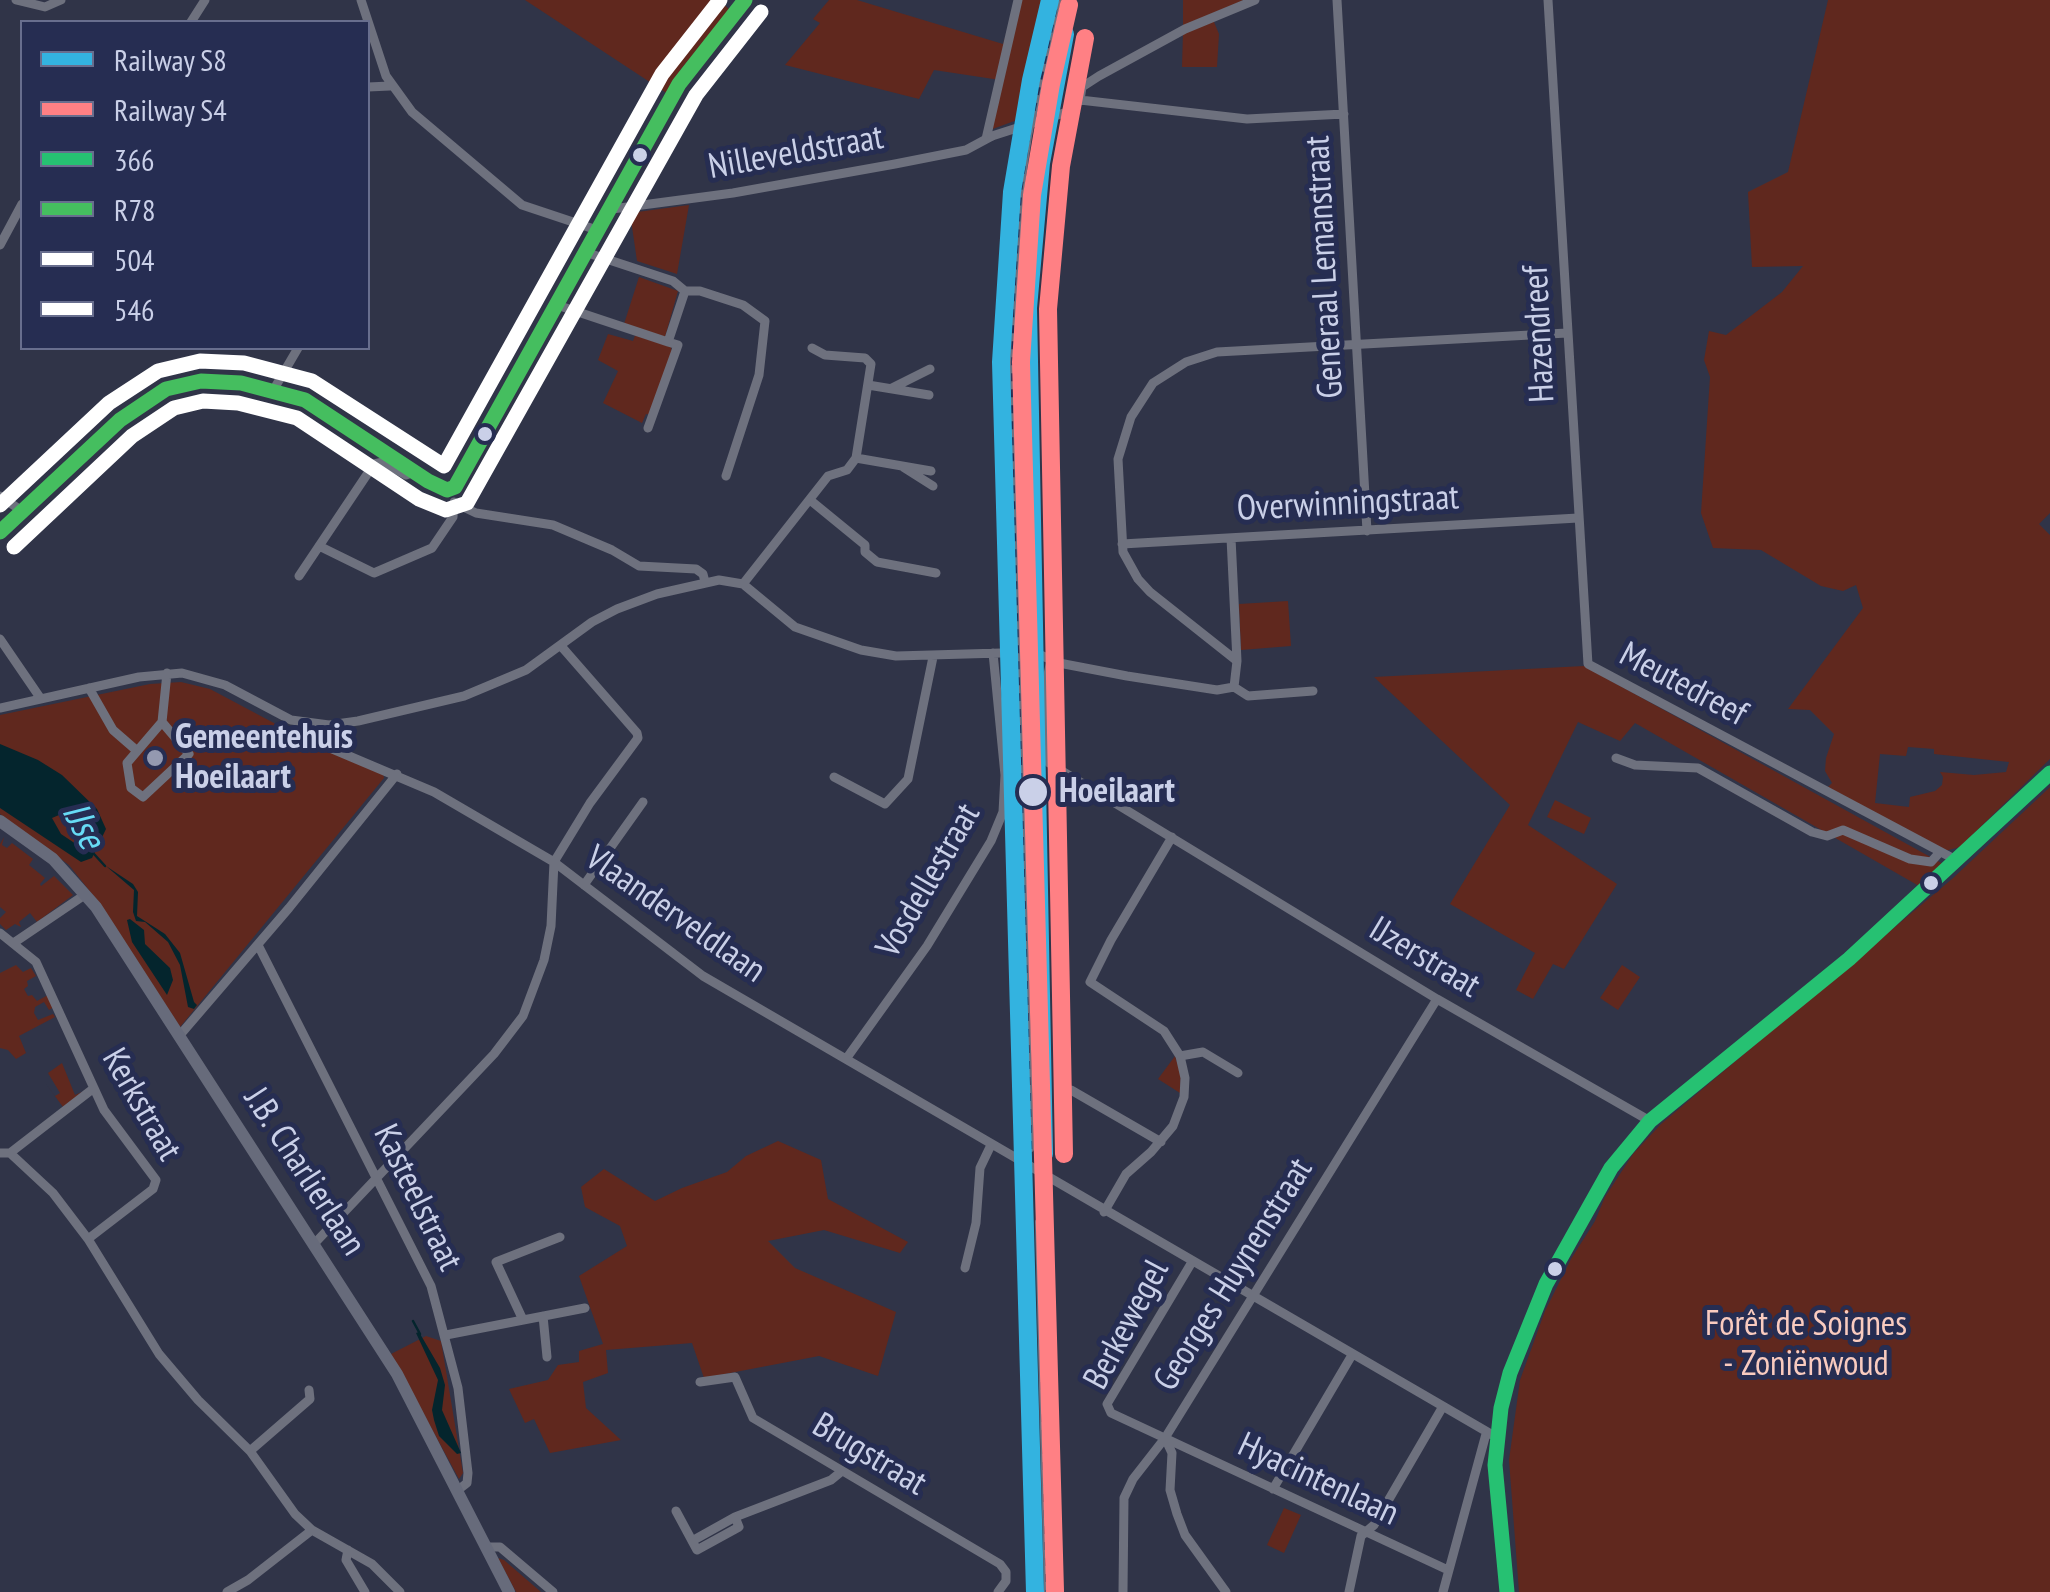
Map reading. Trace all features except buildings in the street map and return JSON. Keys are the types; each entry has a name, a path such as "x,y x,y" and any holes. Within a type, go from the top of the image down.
{"main road":[{"path":"0,532 120,420 166,389 201,381 274,390 321,408 453,496 679,84 745,0"},
{"path":"1508,1592 1491,1436 1510,1372 1546,1284 1611,1168 1650,1122 1815,989 2050,773"},
{"name":"J.B. Charlierlaan","path":"0,821 53,859 86,894 180,1035 397,1374 509,1592"}],"street":[{"path":"16,0 45,8 60,0"},
{"path":"989,138 1018,0"},
{"name":"Nilleveldstraat","path":"612,209 733,193 966,150 989,138 1070,111 1080,100 1082,87 1099,76 1185,29 1255,0"},
{"name":"Generaal Lemanstraat","path":"1336,0 1367,531"},
{"name":"Hazendreef","path":"1548,0 1588,664"},
{"path":"370,27 390,86 412,112 522,205 600,230"},
{"path":"370,86 390,86"},
{"path":"1080,100 1247,119 1344,114"},
{"path":"0,244 20,208"},
{"path":"588,253 673,281 685,291 700,291 743,305 766,324 759,375 726,476"},
{"path":"668,342 685,291"},
{"path":"558,305 678,345 648,428"},
{"path":"1237,661 1150,592 1127,561 1122,544 1118,476 1121,440 1153,383 1186,362 1218,352 1567,333"},
{"path":"743,584 828,476 847,470 856,458 871,368 866,358 825,355 812,348"},
{"path":"274,390 297,350"},
{"path":"892,388 930,368"},
{"path":"868,384 929,395"},
{"path":"856,458 931,471"},
{"path":"298,576 374,464 383,462 406,475 414,472"},
{"path":"903,467 933,486"},
{"path":"0,496 22,511"},
{"path":"319,546 374,573 432,548 453,517 453,496"},
{"path":"453,496 476,513 553,525 639,566 696,569 705,582"},
{"path":"810,500 865,545 865,552 877,562 936,574"},
{"name":"Overwinningstraat","path":"1122,544 1578,518"},
{"path":"1231,538 1237,661 1234,687"},
{"path":"0,708 167,673 211,680 291,720 315,725 375,718 464,696 526,670 617,608 705,582 729,580 743,584 795,627 877,654 934,657 908,779 889,802 880,804 834,777"},
{"path":"0,639 41,699"},
{"path":"314,1244 494,1054 523,1016 552,926 554,862 590,803 638,738 560,646"},
{"name":"Vosdellestraat","path":"846,1059 901,984 990,840 1003,812 1005,775 997,653 934,657"},
{"path":"1038,654 1050,660 1217,690 1234,687 1258,698 1312,690"},
{"path":"0,662 14,660"},
{"name":"IJzerstraat","path":"1050,660 1044,699 1049,763 1437,999 1650,1122"},
{"name":"Meutedreef","path":"1588,664 1957,862"},
{"path":"162,722 189,754 144,797 130,784 126,768 136,750 162,722 167,673"},
{"path":"89,688 113,730 136,750"},
{"name":"Vlaanderveldlaan","path":"315,725 318,739 324,744 397,774 554,862 703,976 1491,1436"},
{"path":"1616,758 1635,765 1698,768 1812,832 1828,836 1843,830 1910,860 1931,862 1940,852"},
{"path":"180,1035 397,774"},
{"path":"584,884 644,802"},
{"path":"1104,1212 1126,1174 1160,1142 1180,1112 1184,1097 1186,1078 1180,1056 1164,1030 1091,985 1090,978 1172,837"},
{"path":"14,942 86,894"},
{"name":"Kerkstraat","path":"0,933 36,962 108,1118 156,1182 142,1198 88,1239"},
{"name":"Kasteelstraat","path":"258,945 422,1264 446,1335 458,1388 468,1469 467,1483 458,1490"},
{"name":"Georges Huynenstraat","path":"1123,1592 1124,1498 1133,1478 1166,1438 1437,999"},
{"path":"1180,1056 1203,1052 1238,1073"},
{"path":"94,1088 5,1153 54,1194 88,1239 166,1363 250,1451 296,1514 312,1530 372,1564 400,1592"},
{"path":"1071,1090 1160,1142"},
{"path":"966,1268 976,1223 980,1168 991,1144"},
{"path":"523,1320 496,1262 560,1237"},
{"name":"Berkewegel","path":"1166,1438 1111,1414 1107,1404 1192,1262"},
{"path":"446,1335 585,1308"},
{"path":"543,1316 547,1356"},
{"path":"1274,1489 1352,1355"},
{"name":"Brugstraat","path":"700,1382 735,1377 753,1418 1000,1564 1006,1581 998,1592"},
{"path":"250,1451 310,1400 309,1390"},
{"path":"1349,1592 1360,1541 1442,1408"},
{"path":"1443,1592 1491,1436"},
{"path":"1166,1438 1172,1453 1170,1490 1176,1514 1185,1535 1226,1592"},
{"name":"Hyacintenlaan","path":"1166,1438 1448,1570"},
{"path":"676,1511 692,1540 735,1517 831,1480 842,1472"},
{"path":"672,1528 682,1522"},
{"path":"227,1592 312,1530"},
{"path":"486,1547 500,1547 552,1592"},
{"path":"348,1550 346,1560 365,1592"}],"green space":[{"path":"525,0 719,0 730,10 681,69 668,94"},
{"path":"829,0 857,0 1003,44 1017,0 1041,0 1017,120 990,130 1000,80 934,70 919,99 785,65 820,23 813,19"},
{"path":"1183,0 1244,0 1183,26"},
{"path":"1828,0 2050,0 2050,513 2039,524 2050,535 2050,759 1960,847 1945,851 1828,787 1832,783 1825,771 1826,758 1834,734 1810,710 1788,709 1863,608 1856,585 1843,591 1821,586 1761,550 1713,548 1701,513 1710,377 1704,360 1709,331 1726,335 1782,292 1803,266 1752,267 1748,192 1788,172","holes":["1908,747 1934,749 1934,754 2009,762 2006,772 1940,772 1942,785 1935,791 1910,797 1909,807 1875,803 1880,754 1906,756"]},
{"path":"1210,21 1219,34 1217,67 1182,67 1183,33"},
{"path":"689,205 677,274 637,261 630,213"},
{"path":"639,277 678,291 665,337 624,324"},
{"path":"636,333 671,347 672,352 650,415 646,414 642,423 603,403 618,371 598,360 608,334 633,341"},
{"path":"1288,601 1291,646 1241,650 1239,604"},
{"path":"1584,666 1945,865 1919,886 1635,723 1620,741 1578,722 1528,825 1617,884 1564,969 1553,964 1533,999 1516,990 1535,953 1450,904 1510,805 1374,677"},
{"path":"181,682 210,689 319,747 383,774 384,778 180,1027 96,899 69,865 0,814 0,715 150,684"},
{"name":"Forêt de Soignes - Zoniënwoud","path":"2050,787 2050,1592 1519,1592 1509,1460 1520,1380 1545,1311 1571,1259 1633,1154 1661,1124 1952,879"},
{"path":"1555,800 1591,818 1584,834 1547,817"},
{"path":"4,837 2,845 7,848 12,843 33,859 29,865 45,878 41,886 54,876 73,895 37,922 30,913 19,922 21,927 15,924 6,930 0,924 6,912 0,907 0,844"},
{"path":"16,965 23,972 31,968 36,976 27,981 24,989 28,996 37,1001 50,994 55,1006 49,1010 44,1002 35,1007 38,1020 53,1014 55,1017 19,1036 26,1053 16,1059 0,1048 0,973"},
{"path":"1622,965 1640,977 1618,1010 1600,998"},
{"path":"1175,1056 1181,1075 1180,1093 1158,1079"},
{"path":"62,1063 75,1095 84,1091 63,1107 46,1084 55,1096 60,1093 48,1073"},
{"path":"778,1141 821,1160 828,1199 908,1242 900,1253 824,1230 768,1241 795,1268 896,1312 878,1376 819,1356 704,1378 692,1343 606,1350 608,1373 583,1382 586,1408 621,1440 550,1453 534,1419 525,1423 509,1389 548,1380 558,1365 579,1362 579,1351 603,1344 579,1276 627,1246 620,1226 585,1207 581,1187 604,1169 655,1201 727,1172 746,1156"},
{"path":"426,1336 441,1341 463,1473 459,1479 391,1354"},
{"path":"1284,1508 1301,1515 1284,1553 1267,1545"},
{"path":"498,1558 504,1560 541,1592 516,1592"}],"water":[{"path":"0,744 62,775 97,809 106,829 92,858 81,862 0,808","holes":["66,812 90,836 88,841 76,844 61,834 52,818"]},
{"path":"106,866 133,884 138,892 137,916 165,934 180,953 197,1005 194,1009 188,1007 180,965 168,942 145,922 136,921 134,890"},
{"path":"127,920 144,930 145,944 170,968 173,980 167,995 132,942"},
{"path":"419,1332 440,1368 445,1385 442,1410 461,1453 457,1454 439,1436 432,1410 438,1380 416,1333"}],"waterway":[{"name":"IJse","path":"94,854 105,866"},
{"name":"IJse","path":"413,1321 420,1334"}],"tunnel":[{"path":"1001,653 1038,654"}],"railway":[{"path":"1031,1149 1012,430 1013,310 1021,191 1058,0"},
{"path":"1038,1222 1047,1592"}],"rail line":[{"name":"S8","path":"1035,1592 1001,362 1012,192 1031,80 1050,0"},
{"name":"S4","path":"1055,1591 1021,362 1032,195 1069,5"},
{"name":"S8","path":"1044,1154 1028,308 1041,163 1065,34"},
{"name":"S4","path":"1064,1154 1048,309 1061,166 1085,38"}],"transit line":[{"name":"546","path":"0,505 109,403 158,371 200,361 244,363 312,381 444,466 662,74 720,0"},
{"name":"R78","path":"0,532 120,420 166,389 201,381 241,383 305,400 428,481 447,490 455,487 679,84 745,0"},
{"name":"504","path":"14,547 132,436 174,408 203,401 238,403 297,418 419,499 446,510 467,503 696,95 761,12"},
{"name":"366","path":"1507,1592 1495,1465 1501,1408 1510,1373 1546,1284 1611,1168 1650,1121 1849,959 2050,773"}],"place":[{"name":"Gemeentehuis Hoeilaart","path":"155,758"},
{"name":"Hoeilaart","path":"1033,792"}]}
